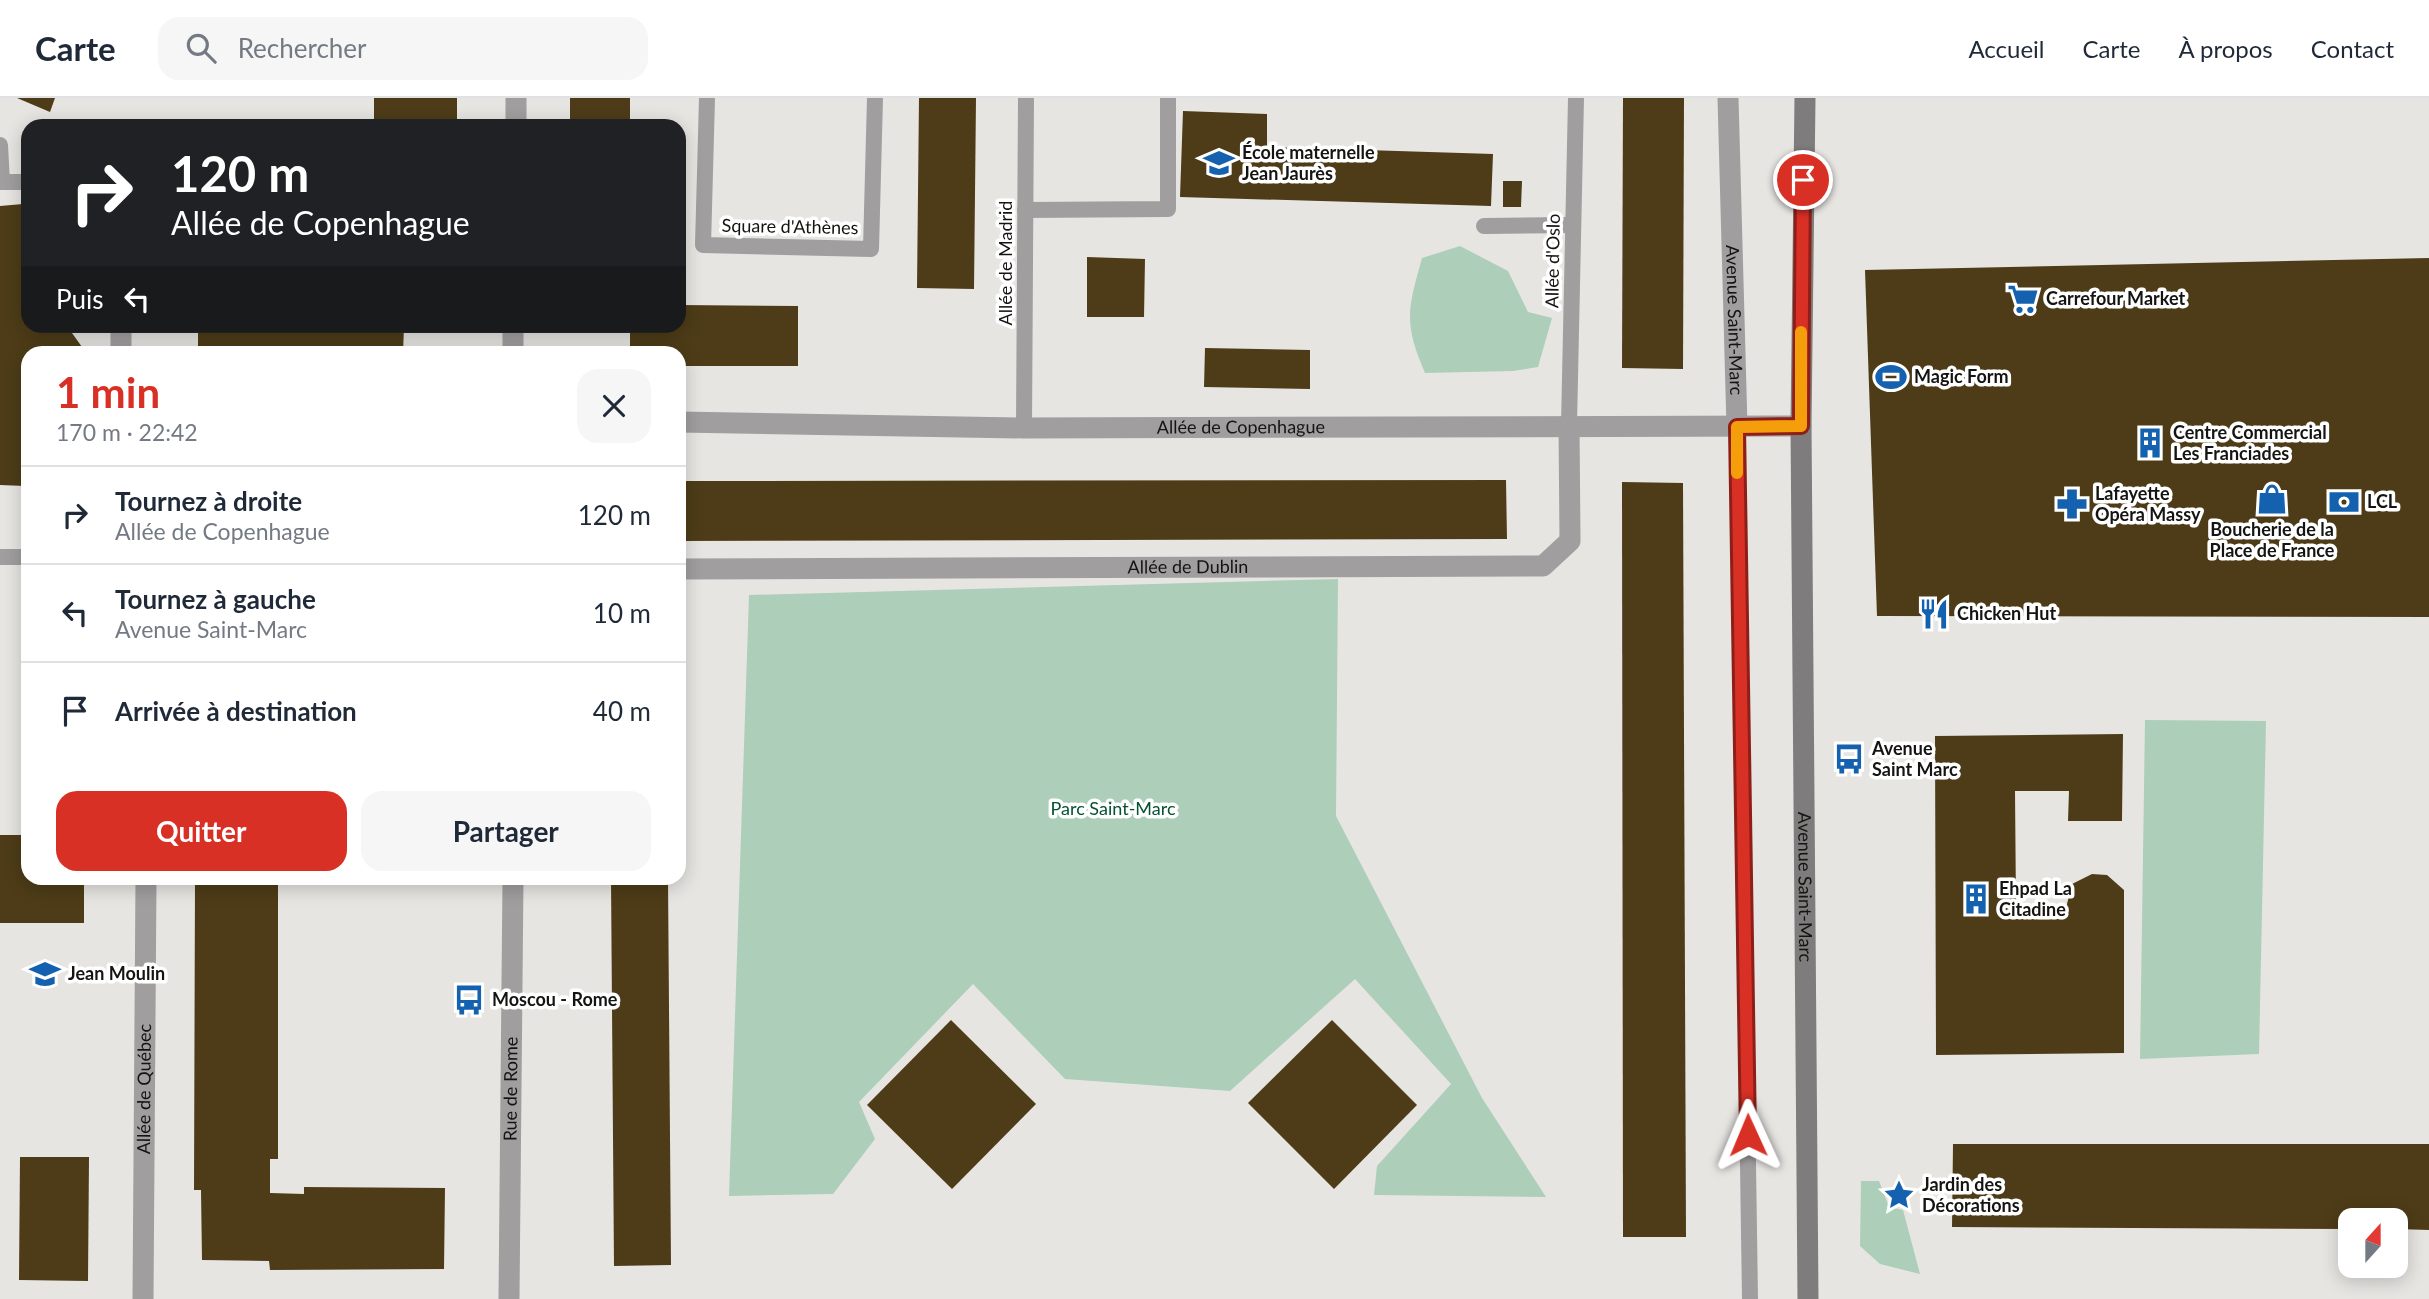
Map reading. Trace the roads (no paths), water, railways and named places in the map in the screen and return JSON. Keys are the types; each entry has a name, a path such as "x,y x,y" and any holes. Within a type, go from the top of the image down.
{"street":[{"path":"516,98 516,119"},
{"name":"Avenue Saint-Marc","path":"1728,98 1737,427"},
{"name":"Avenue Saint-Marc","path":"1805,98 1801,426 1808,1299"},
{"name":"Allée de Copenhague","path":"686,422 1024,428 1801,426"},
{"name":"Allée de Dublin","path":"686,569 1543,566 1570,541 1569,425"},
{"name":"Allée de Québec","path":"143,1299 146,885"},
{"name":"Rue de Rome","path":"509,1299 513,885"}],"lane":[{"name":"Square d'Athènes","path":"707,98 703,244 871,249 875,98"},
{"name":"Allée de Madrid","path":"1024,428 1026,98"},
{"path":"1025,210 1168,209 1168,98"},
{"name":"Allée d'Oslo","path":"1569,425 1576,98"},
{"path":"0,145 1,182 21,182"},
{"path":"1485,226 1573,225"},
{"name":"Avenue Saint-Marc","path":"1737,427 1750,1299"},
{"path":"0,557 21,557"}],"place":[{"name":"École maternelle Jean Jaurès","path":"1219,163"},
{"name":"Carrefour Market","path":"2023,299"},
{"name":"Magic Form","path":"1891,377"},
{"name":"Centre Commercial Les Franciades","path":"2150,443"},
{"name":"Boucherie de la Place de France","path":"2272,499"},
{"name":"LCL","path":"2344,502"},
{"name":"Lafayette Opéra Massy","path":"2072,504"},
{"name":"Chicken Hut","path":"1934,614"},
{"name":"Avenue Saint Marc","path":"1849,759"},
{"name":"Ehpad La Citadine","path":"1976,899"},
{"name":"Jean Moulin","path":"45,974"},
{"name":"Moscou - Rome","path":"469,1000"},
{"name":"Jardin des Décorations","path":"1899,1195"}],"park label":[{"name":"Parc Saint-Marc","path":"1113,809"}]}
